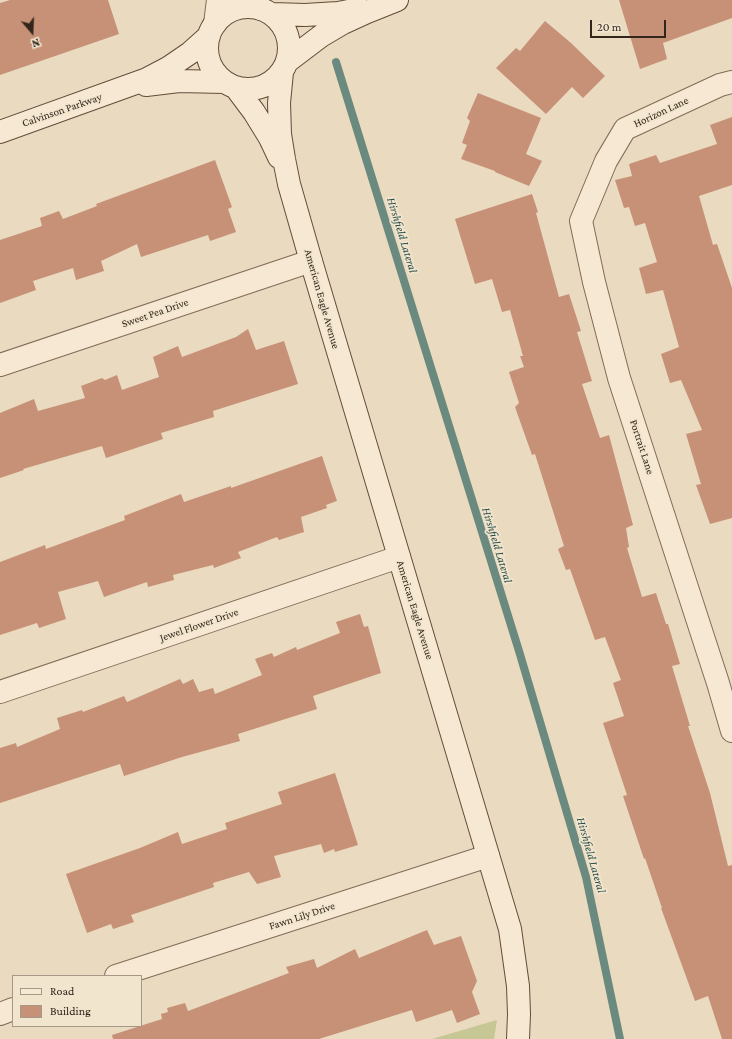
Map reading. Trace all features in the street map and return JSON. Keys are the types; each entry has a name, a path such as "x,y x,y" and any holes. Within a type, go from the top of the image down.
{"street":[{"path":"218,0 207,49 209,61 215,73 230,85 248,90 261,88 273,82 285,66 321,36 343,23 394,1"},
{"path":"212,30 224,15 235,9 248,7 262,8 305,15 338,13 394,1"},
{"path":"262,8 282,24 288,35 290,48 285,66"},
{"name":"Calvinson Parkway","path":"0,132 123,89 147,79 168,68 190,52 212,30"},
{"name":"American Eagle Avenue","path":"285,66 280,103 280,134 289,184"},
{"name":"Calvinson Parkway","path":"123,89 179,81 230,85"},
{"name":"Horizon Lane","path":"606,161 626,129 720,85 732,82"},
{"name":"American Eagle Avenue","path":"230,85 254,112 270,138 281,161 289,184 510,929 518,986 518,1039"},
{"name":"Portrait Lane","path":"606,161 581,221 619,378 718,683 732,731"},
{"name":"Sweet Pea Drive","path":"0,365 311,261"},
{"name":"Jewel Flower Drive","path":"0,692 399,558"},
{"name":"Fawn Lily Drive","path":"119,975 488,856"},
{"path":"0,1014 12,1009"}],"green space":[{"path":"497,1020 494,1039 432,1039"}],"building":[{"path":"10,0 108,0 119,34 0,75 0,3"},
{"path":"619,0 732,0 732,18 663,43 667,59 640,69"},
{"path":"545,21 571,43 605,76 583,98 572,87 546,114 496,68 516,48 520,51"},
{"path":"478,93 541,118 526,154 542,161 529,186 495,171 461,159 467,145 462,143 470,121 467,118"},
{"path":"732,117 732,185 699,196 713,245 717,244 732,288 732,518 710,524 696,485 701,484 686,434 702,430 681,380 670,383 661,354 679,347 663,290 646,294 639,268 657,262 645,223 635,226 629,207 624,208 615,180 632,176 629,164 656,155 660,163 717,144 710,125"},
{"path":"215,160 232,207 228,209 236,232 210,241 208,235 141,257 137,244 101,261 104,271 76,280 73,268 33,281 36,290 0,303 0,240 42,226 40,218 59,211 63,219 97,206 96,204"},
{"path":"532,194 538,212 536,213 559,297 569,294 581,331 577,332 592,381 582,384 600,438 609,435 633,525 626,528 629,547 627,548 642,597 656,593 666,624 668,624 680,664 672,666 690,726 688,726 710,793 728,866 732,865 732,1039 722,1039 708,996 695,1001 661,908 645,858 644,859 623,796 627,795 603,723 624,716 613,683 621,680 605,637 595,640 570,569 566,570 558,549 564,546 535,454 532,455 515,407 519,403 509,372 524,367 520,356 523,356 510,310 502,312 492,279 475,284 455,219"},
{"path":"248,329 256,350 284,341 298,384 213,411 214,417 161,433 163,439 106,458 102,446 23,469 24,470 0,478 0,413 34,399 38,411 85,398 81,386 102,378 105,380 117,375 122,390 159,377 153,357 178,346 182,357 236,337"},
{"path":"322,456 337,501 326,505 327,508 301,517 304,532 279,540 277,537 238,552 241,558 214,568 213,565 173,575 174,580 148,587 147,582 104,597 98,581 58,592 66,619 39,628 37,623 0,635 0,562 45,545 46,549 125,520 124,516 181,494 184,502 231,486 231,488"},
{"path":"360,614 364,627 368,626 381,673 313,696 317,709 238,734 240,741 182,757 124,776 120,764 0,803 0,748 16,743 17,747 60,729 57,718 82,710 83,712 124,696 127,702 180,679 183,684 193,679 199,692 213,688 215,694 262,675 255,659 272,653 274,657 296,647 297,650 340,633 336,622"},
{"path":"335,773 358,845 335,852 334,849 324,853 321,844 274,856 281,877 257,884 249,872 213,883 214,887 131,915 134,922 113,929 111,924 87,933 66,874 140,848 178,832 182,844 227,829 225,823 282,804 278,792"},
{"path":"427,930 434,945 461,936 477,981 472,992 480,1014 457,1023 452,1010 416,1022 412,1010 319,1039 113,1039 112,1035 137,1027 142,1027 142,1025 162,1019 161,1014 168,1012 167,1008 185,1003 188,1011 289,973 286,967 314,959 317,968 355,949 359,958"}],"waterway":[{"name":"Hirshfield Lateral","path":"336,62 519,651 586,877 620,1039"}]}
